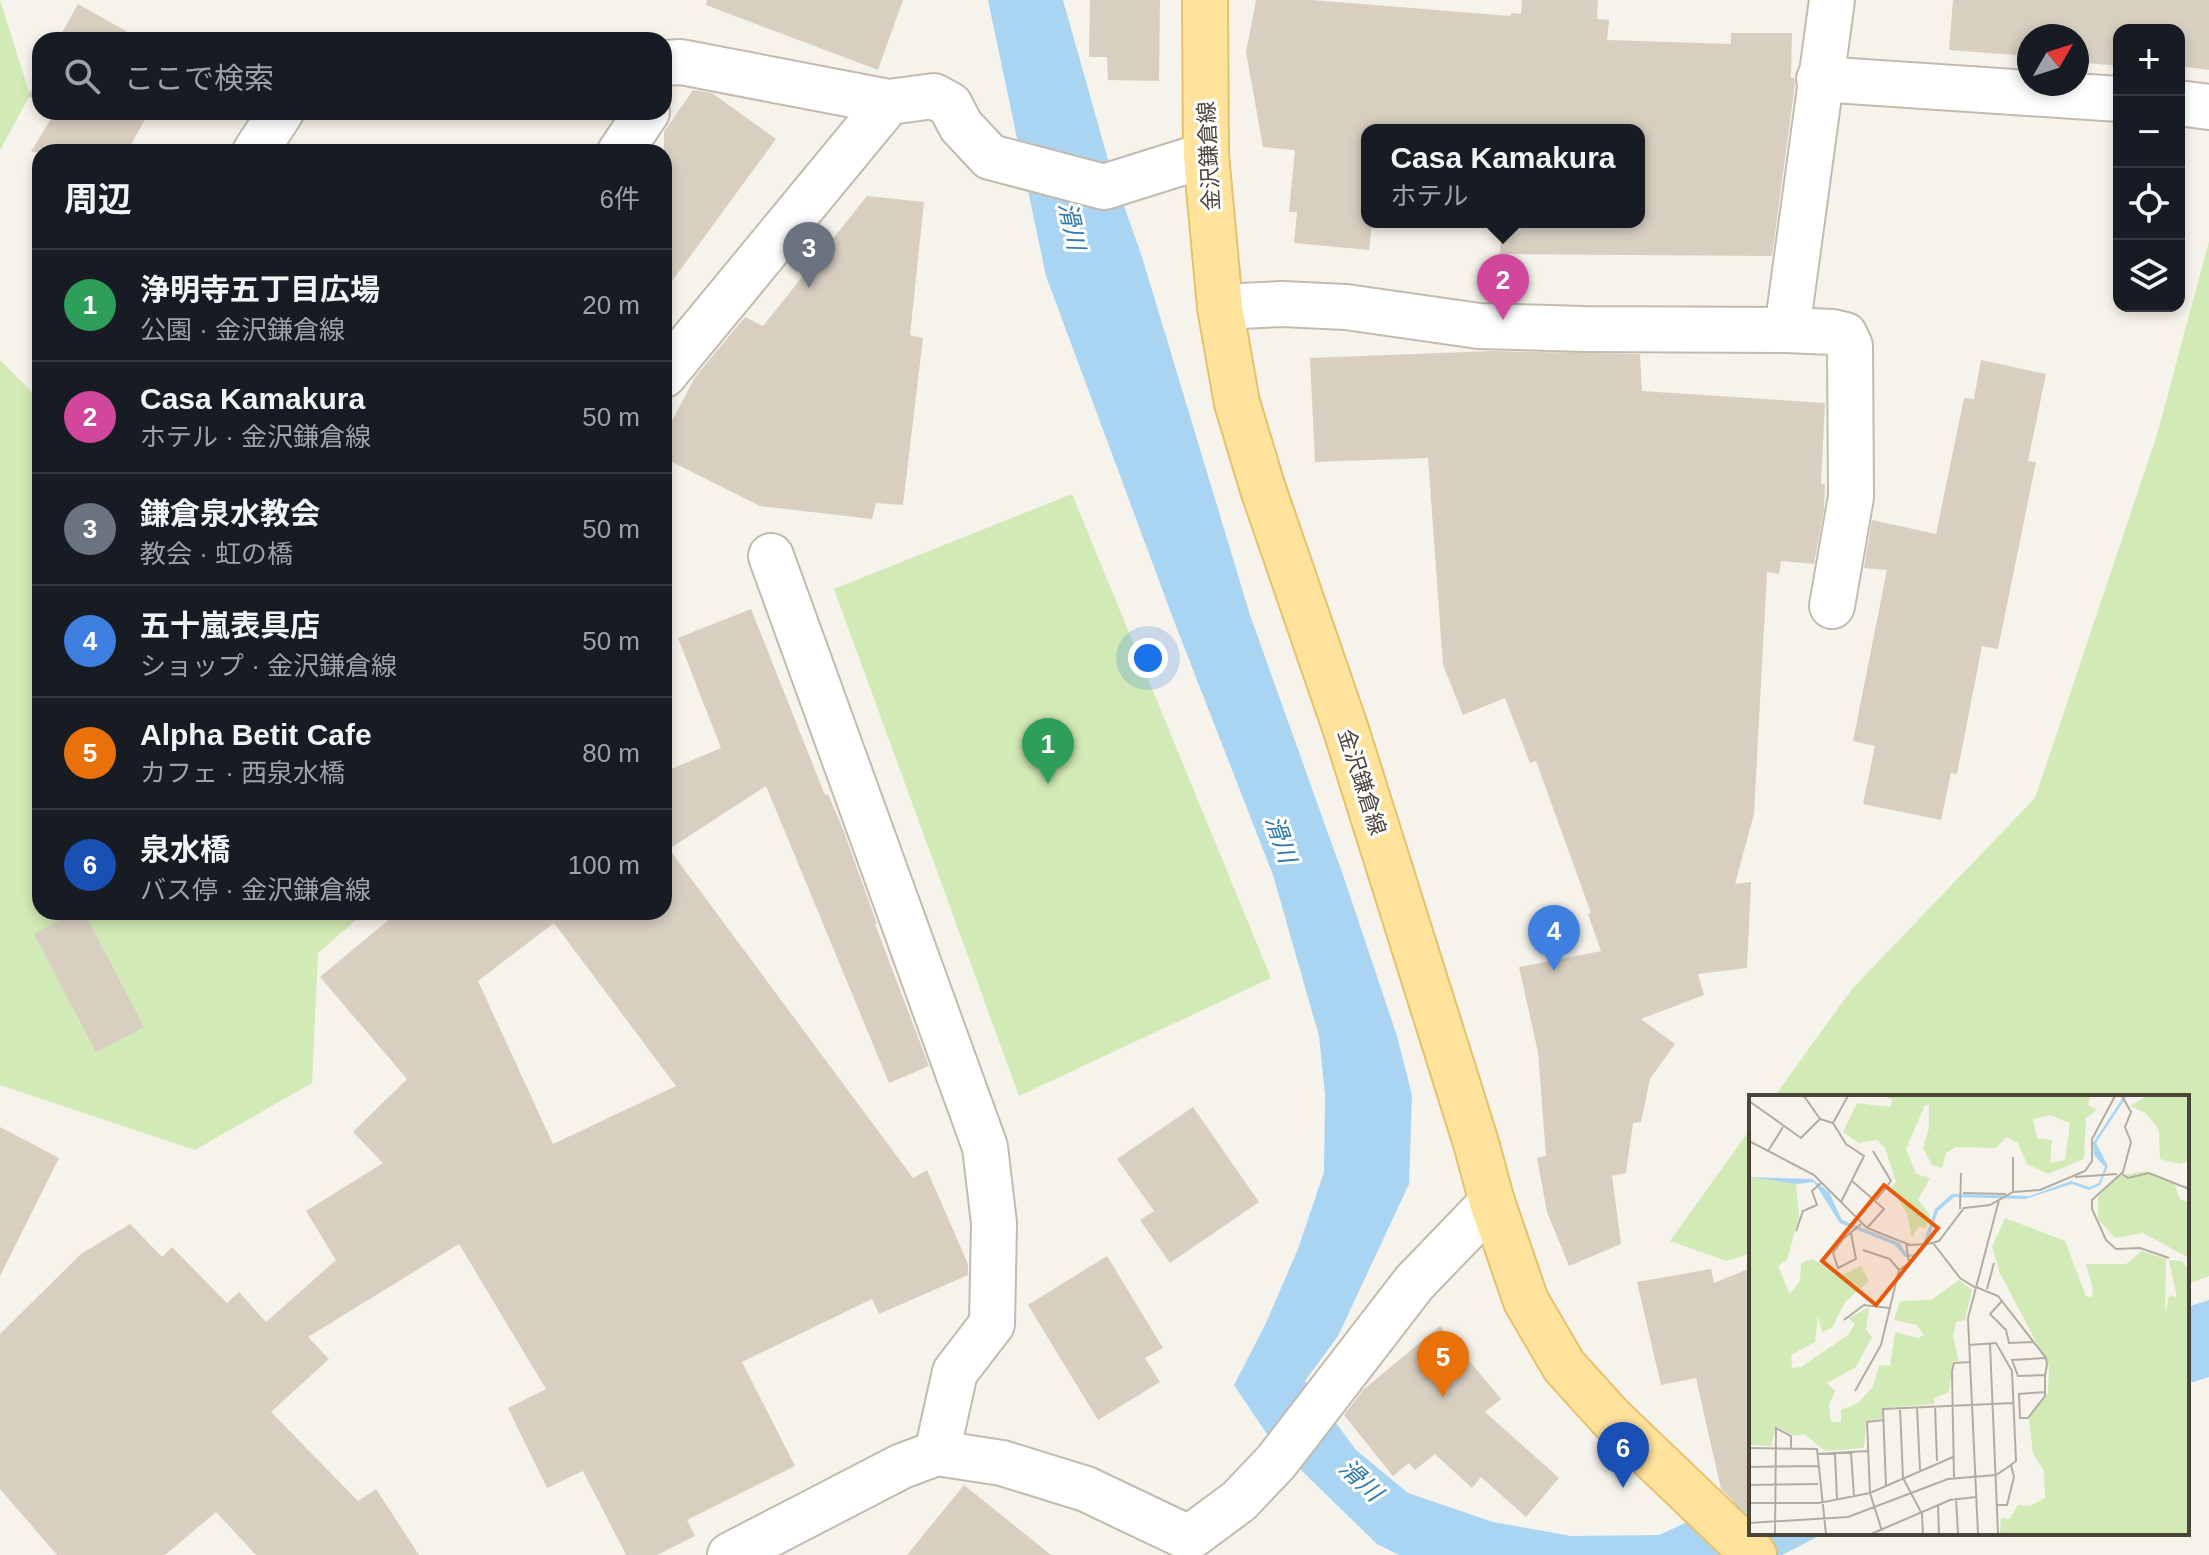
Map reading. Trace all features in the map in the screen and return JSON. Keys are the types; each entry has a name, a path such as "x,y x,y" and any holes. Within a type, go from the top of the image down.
{"main road":[{"name":"金沢鎌倉線","path":"1205,0 1206,155 1220,307 1237,403 1263,489 1346,730 1492,1202 1526,1301 1564,1366 1611,1418 1754,1555"}],"street":[{"path":"1787,330 1832,0"},
{"path":"672,71 889,102 934,96 950,105 961,126 990,157 1104,187 1206,155"},
{"path":"1819,79 2113,99"},
{"path":"672,365 889,102"},
{"path":"2185,104 2209,107"},
{"path":"260,144 276,120"},
{"path":"625,144 642,120"},
{"path":"1220,307 1282,304 1346,307 1479,326 1787,330 1845,335 1850,346 1851,497 1832,606"},
{"path":"771,556 985,1147 994,1223 992,1324 955,1372 937,1453"},
{"path":"730,1555 902,1466 937,1453 1002,1463 1086,1489 1189,1538 1239,1501 1276,1462 1414,1283 1492,1202"}],"green space":[{"path":"0,0 30,95 0,150"},
{"path":"2209,241 2209,1276 2189,1283 2189,1095 1775,1095 1852,989 2035,798 2157,435"},
{"path":"0,360 32,392 32,920 356,920 318,953 312,1083 195,1150 0,1085"},
{"path":"1072,494 1271,978 1019,1096 834,589"},
{"path":"1749,1131 1749,1254 1727,1261 1670,1241"}],"water":[{"name":"滑川","path":"988,0 1063,0 1109,163 1142,257 1250,615 1344,878 1397,1036 1412,1095 1409,1184 1338,1336 1305,1381 1356,1450 1408,1493 1493,1522 1571,1536 1659,1535 1749,1494 1749,1535 1821,1535 1782,1555 1399,1555 1377,1544 1269,1437 1234,1385 1265,1325 1298,1249 1324,1172 1325,1094 1319,1036 1273,875 1174,621 1046,276"},
{"path":"2209,1300 2209,1377 2189,1383 2189,1306"}],"building":[{"path":"707,0 903,0 878,70 706,5"},
{"path":"1090,0 1160,0 1159,81 1108,80 1107,57 1089,57"},
{"path":"1256,0 1312,0 1511,16 1511,13 1521,14 1522,0 1598,0 1597,19 1609,20 1607,40 1731,44 1731,33 1792,33 1791,78 1794,78 1795,84 1772,256 1500,254 1501,228 1645,228 1645,124 1361,124 1361,228 1371,228 1369,250 1294,243 1297,212 1289,212 1295,150 1263,147 1246,52"},
{"path":"1953,0 2209,0 2209,70 2185,67 2185,24 2113,24 2113,65 2089,63 2089,24 2017,24 2017,55 1949,50"},
{"path":"78,4 128,32 62,32"},
{"path":"693,90 712,93 776,139 672,281 672,144 664,144 664,132"},
{"path":"50,120 145,120 131,144 36,144"},
{"path":"867,196 924,202 910,335 923,338 903,505 876,503 872,519 760,506 672,462 672,421 695,377 745,317 763,326"},
{"path":"1492,351 1640,354 1642,391 1825,403 1821,484 1825,484 1824,509 1814,564 1781,561 1779,574 1767,572 1754,814 1735,884 1751,882 1747,968 1698,974 1704,995 1641,1019 1675,1044 1650,1079 1641,1122 1633,1123 1626,1173 1612,1176 1621,1244 1569,1266 1547,1212 1537,1158 1546,1156 1538,1052 1519,967 1601,951 1588,914 1591,913 1536,761 1530,763 1505,698 1463,715 1443,665 1428,458 1315,462 1310,358"},
{"path":"1981,360 2046,374 2028,461 2036,462 1998,649 1982,646 1957,774 1951,773 1941,820 1863,804 1875,746 1853,741 1887,570 1864,568 1872,520 1936,534 1964,398 1974,399"},
{"path":"751,609 825,795 828,794 843,829 929,1066 889,1083 766,786 672,847 672,769 721,748 678,638"},
{"path":"672,853 913,1178 927,1170 968,1264 968,1275 879,1314 872,1299 742,1362 795,1466 687,1520 695,1536 657,1555 626,1555 583,1471 547,1488 508,1408 546,1389 459,1244 308,1337 329,1359 271,1412 358,1501 376,1489 419,1555 256,1555 216,1512 165,1555 57,1555 0,1489 0,1334 81,1254 130,1224 162,1257 172,1247 227,1303 239,1292 266,1322 336,1260 306,1211 383,1163 353,1132 407,1079 320,977 388,920 672,920","holes":["554,923 676,1086 553,1144 478,981"]},
{"path":"60,920 88,920 144,1027 96,1052 34,934"},
{"path":"1193,1107 1259,1202 1170,1263 1140,1220 1154,1211 1117,1159"},
{"path":"0,1127 59,1158 0,1276"},
{"path":"1107,1256 1163,1348 1145,1358 1160,1382 1098,1420 1028,1305"},
{"path":"1711,1269 1714,1283 1749,1269 1749,1516 1721,1489 1696,1378 1661,1385 1637,1282"},
{"path":"1440,1326 1501,1399 1485,1412 1559,1478 1526,1517 1481,1477 1472,1488 1435,1454 1415,1470 1409,1463 1393,1476 1344,1415 1363,1390"},
{"path":"964,1485 1051,1555 907,1555"}],"place":[{"name":"鎌倉泉水教会","path":"809,288"},
{"name":"Casa Kamakura","path":"1503,320"},
{"name":"浄明寺五丁目広場","path":"1048,784"},
{"name":"五十嵐表具店","path":"1554,971"},
{"name":"Alpha Betit Cafe","path":"1443,1397"},
{"name":"泉水橋","path":"1623,1488"}]}
